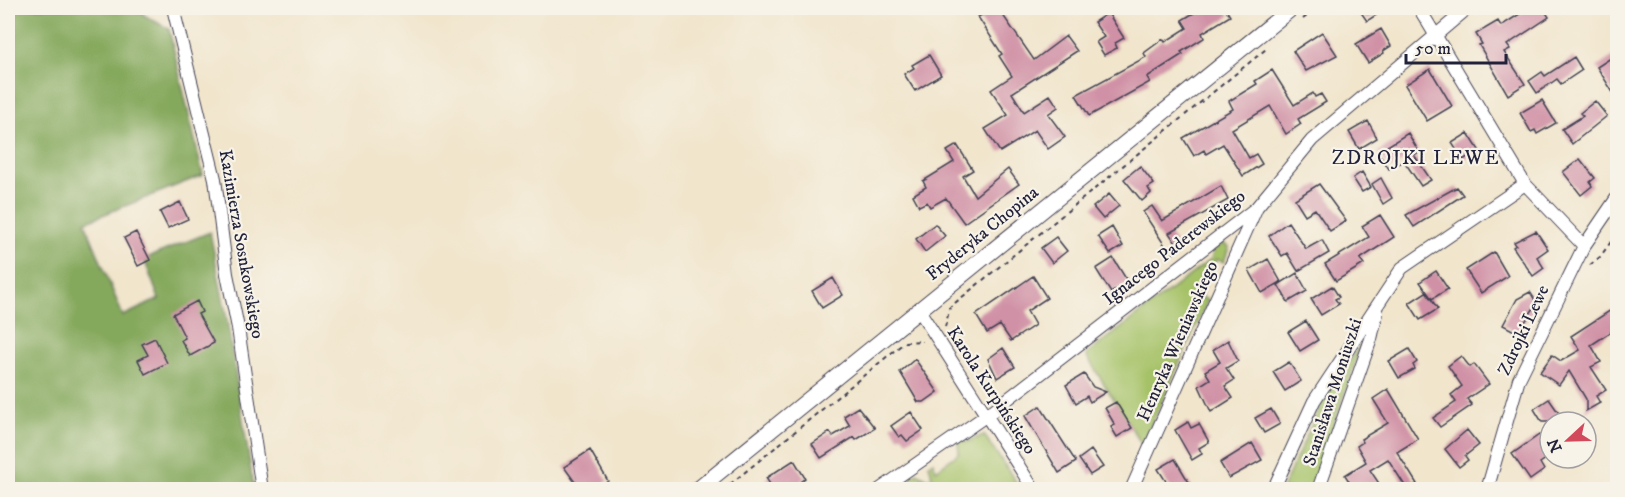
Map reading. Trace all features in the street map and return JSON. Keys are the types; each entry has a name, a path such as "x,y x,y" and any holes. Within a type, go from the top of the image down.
{"street":[{"name":"Kazimierza Sosnkowskiego","path":"173,8 215,179 226,274 238,328 262,489"},
{"name":"Fryderyka Chopina","path":"697,489 1292,8"},
{"path":"1419,8 1525,184 1584,246"},
{"name":"Ignacego Paderewskiego","path":"879,489 987,416 1256,208 1312,141 1468,8"},
{"name":"Stanisława Moniuszki","path":"1273,489 1314,400 1402,268 1525,184"},
{"name":"Zdrojki Lewe","path":"1487,489 1520,379 1584,246 1617,196"},
{"name":"Henryka Wieniawskiego","path":"1131,489 1256,208"},
{"name":"Stanisława Moniuszki","path":"1318,489 1371,339 1378,305"},
{"name":"Karola Kurpińskiego","path":"919,310 1034,489"}],"path":[{"path":"1298,22 1317,8"},
{"path":"723,489 905,342 928,340 946,327 950,307 1271,45"},
{"path":"1588,267 1600,257 1617,232"}],"green space":[{"path":"8,8 142,8 144,15 169,29 203,175 85,222 123,316 159,299 144,259 210,232 226,314 254,489 8,489"},
{"path":"1222,243 1229,247 1224,262 1216,259 1200,297 1208,300 1142,445 1086,355 1211,259 1214,250"},
{"path":"1363,340 1311,489 1282,489 1323,401"},
{"path":"984,435 1021,489 912,489 914,488 903,482 917,473 928,479 932,476 929,464 933,461 936,470 959,453 958,443 961,440 967,442"}],"building":[{"path":"998,8 1034,60 1066,36 1077,51 1012,93 1024,112 1050,95 1058,107 1048,114 1065,137 1048,149 1035,130 1000,152 985,129 1008,115 991,90 1012,76 999,56 1002,54 978,17"},
{"path":"1202,8 1225,8 1230,16 1202,33 1204,38 1147,77 1150,82 1089,116 1076,95 1146,57 1144,53 1163,39 1165,42 1187,28 1182,20"},
{"path":"1358,8 1387,8 1367,21"},
{"path":"1529,8 1543,8 1549,17 1507,45 1510,49 1504,52 1525,84 1508,95 1479,45 1482,44 1476,34 1498,21 1501,26"},
{"path":"1108,13 1124,38 1115,43 1117,48 1104,55 1096,42 1104,37 1094,22"},
{"path":"1381,29 1391,46 1368,63 1356,44"},
{"path":"1322,32 1337,55 1306,71 1293,51"},
{"path":"1617,54 1617,99 1597,67"},
{"path":"929,55 941,75 915,91 904,74 914,68 912,65"},
{"path":"1574,57 1582,70 1561,84 1557,79 1537,93 1529,81 1542,72 1545,76"},
{"path":"1430,69 1452,106 1427,121 1405,85"},
{"path":"1272,70 1294,105 1313,93 1315,97 1321,94 1326,102 1298,119 1301,124 1286,134 1270,106 1232,129 1249,158 1256,154 1262,164 1243,176 1223,144 1206,154 1204,150 1194,156 1183,138 1233,109 1229,101 1257,84 1255,81"},
{"path":"1542,100 1556,123 1537,134 1535,130 1531,132 1520,113"},
{"path":"1595,101 1607,116 1572,144 1562,129 1583,116 1580,113"},
{"path":"1368,121 1377,138 1359,149 1349,132"},
{"path":"1408,133 1419,152 1414,155 1431,180 1421,186 1404,161 1389,169 1378,152"},
{"path":"1468,133 1479,150 1463,160 1452,143"},
{"path":"957,145 973,170 963,176 975,196 1008,169 1019,184 964,223 946,198 930,207 927,202 919,206 913,195 926,187 923,181 954,162 947,151"},
{"path":"1580,159 1595,178 1590,182 1592,186 1581,195 1563,172"},
{"path":"1140,166 1154,184 1148,188 1151,193 1142,201 1124,179"},
{"path":"1362,172 1371,187 1362,192 1353,178"},
{"path":"1381,178 1392,198 1383,204 1372,184"},
{"path":"1319,184 1346,221 1330,231 1315,209 1305,215 1295,199"},
{"path":"1221,186 1228,200 1169,233 1180,249 1171,255 1143,212 1152,206 1162,221"},
{"path":"1457,187 1463,195 1414,227 1406,215"},
{"path":"1109,194 1119,206 1103,219 1093,207"},
{"path":"180,202 188,219 168,228 160,212"},
{"path":"1380,215 1394,237 1360,259 1364,264 1336,281 1325,264 1369,237 1362,226"},
{"path":"1288,222 1306,249 1322,240 1329,253 1298,271 1287,253 1282,256 1269,236"},
{"path":"935,224 945,236 925,252 916,239"},
{"path":"1112,227 1123,246 1110,254 1098,236"},
{"path":"1536,231 1548,249 1537,257 1544,268 1533,276 1513,247 1516,245 1514,242"},
{"path":"136,232 150,260 138,266 124,238"},
{"path":"1056,237 1067,251 1052,263 1041,248"},
{"path":"1494,252 1508,276 1481,293 1466,270"},
{"path":"1113,258 1128,282 1111,293 1096,269"},
{"path":"1268,259 1281,282 1262,293 1249,270"},
{"path":"1436,271 1448,289 1432,299 1420,282"},
{"path":"1297,273 1307,291 1288,302 1278,285"},
{"path":"1033,276 1047,298 1027,311 1035,325 1011,341 1000,325 987,333 976,315"},
{"path":"833,278 843,295 822,308 812,291"},
{"path":"1332,286 1339,297 1335,299 1339,304 1321,315 1311,299"},
{"path":"1426,292 1438,309 1420,320 1409,303"},
{"path":"1530,292 1537,303 1518,333 1503,325 1517,299"},
{"path":"197,301 202,312 198,314 214,343 190,356 181,340 185,338 173,314"},
{"path":"1611,310 1617,321 1617,328 1591,345 1601,362 1591,367 1606,390 1596,396 1600,403 1588,410 1586,399 1569,371 1559,385 1540,372 1552,355 1561,361 1580,350 1571,336"},
{"path":"1306,321 1318,340 1300,351 1288,332"},
{"path":"155,338 167,363 145,374 138,360 148,355 142,344"},
{"path":"1228,340 1238,361 1226,368 1234,380 1225,386 1233,398 1211,412 1199,386 1210,379 1205,371 1220,362 1213,350"},
{"path":"1003,348 1015,367 997,378 988,359"},
{"path":"1409,349 1417,362 1413,365 1415,369 1399,378 1389,361"},
{"path":"1461,356 1470,367 1474,364 1489,384 1467,399 1472,405 1440,427 1433,418 1456,402 1451,395 1462,386 1448,366"},
{"path":"915,359 938,392 924,402 918,402 900,372"},
{"path":"1289,362 1301,381 1285,391 1273,372"},
{"path":"1084,374 1093,387 1106,392 1090,402 1087,396 1076,403 1066,385"},
{"path":"1388,389 1418,439 1397,452 1417,484 1407,489 1388,459 1370,470 1380,485 1372,489 1354,489 1345,475 1366,462 1357,446 1363,442 1361,439 1388,423 1373,399"},
{"path":"1549,399 1557,410 1538,410 1538,416 1534,409"},
{"path":"1116,402 1132,428 1117,437 1111,427 1115,425 1105,408"},
{"path":"1040,406 1076,462 1059,473 1025,416"},
{"path":"858,407 875,428 856,440 854,437 821,458 812,444 830,432 833,436 850,426 844,416"},
{"path":"1271,409 1280,424 1264,433 1255,418"},
{"path":"911,412 923,430 907,441 902,435 899,437 891,426"},
{"path":"1188,422 1191,428 1199,424 1209,442 1199,448 1202,454 1192,460 1175,430"},
{"path":"1467,430 1479,445 1465,456 1468,460 1459,467 1445,449"},
{"path":"1538,436 1538,470 1544,470 1530,480 1512,454"},
{"path":"1252,443 1262,460 1229,478 1220,463"},
{"path":"590,450 608,481 602,485 605,489 580,489 564,467"},
{"path":"1091,450 1103,467 1090,475 1079,459"},
{"path":"1175,459 1193,489 1171,489 1158,469"},
{"path":"794,460 805,478 791,489 773,489 766,478"}],"district":[{"name":"ZDROJKI LEWE","path":"1416,157"}]}
